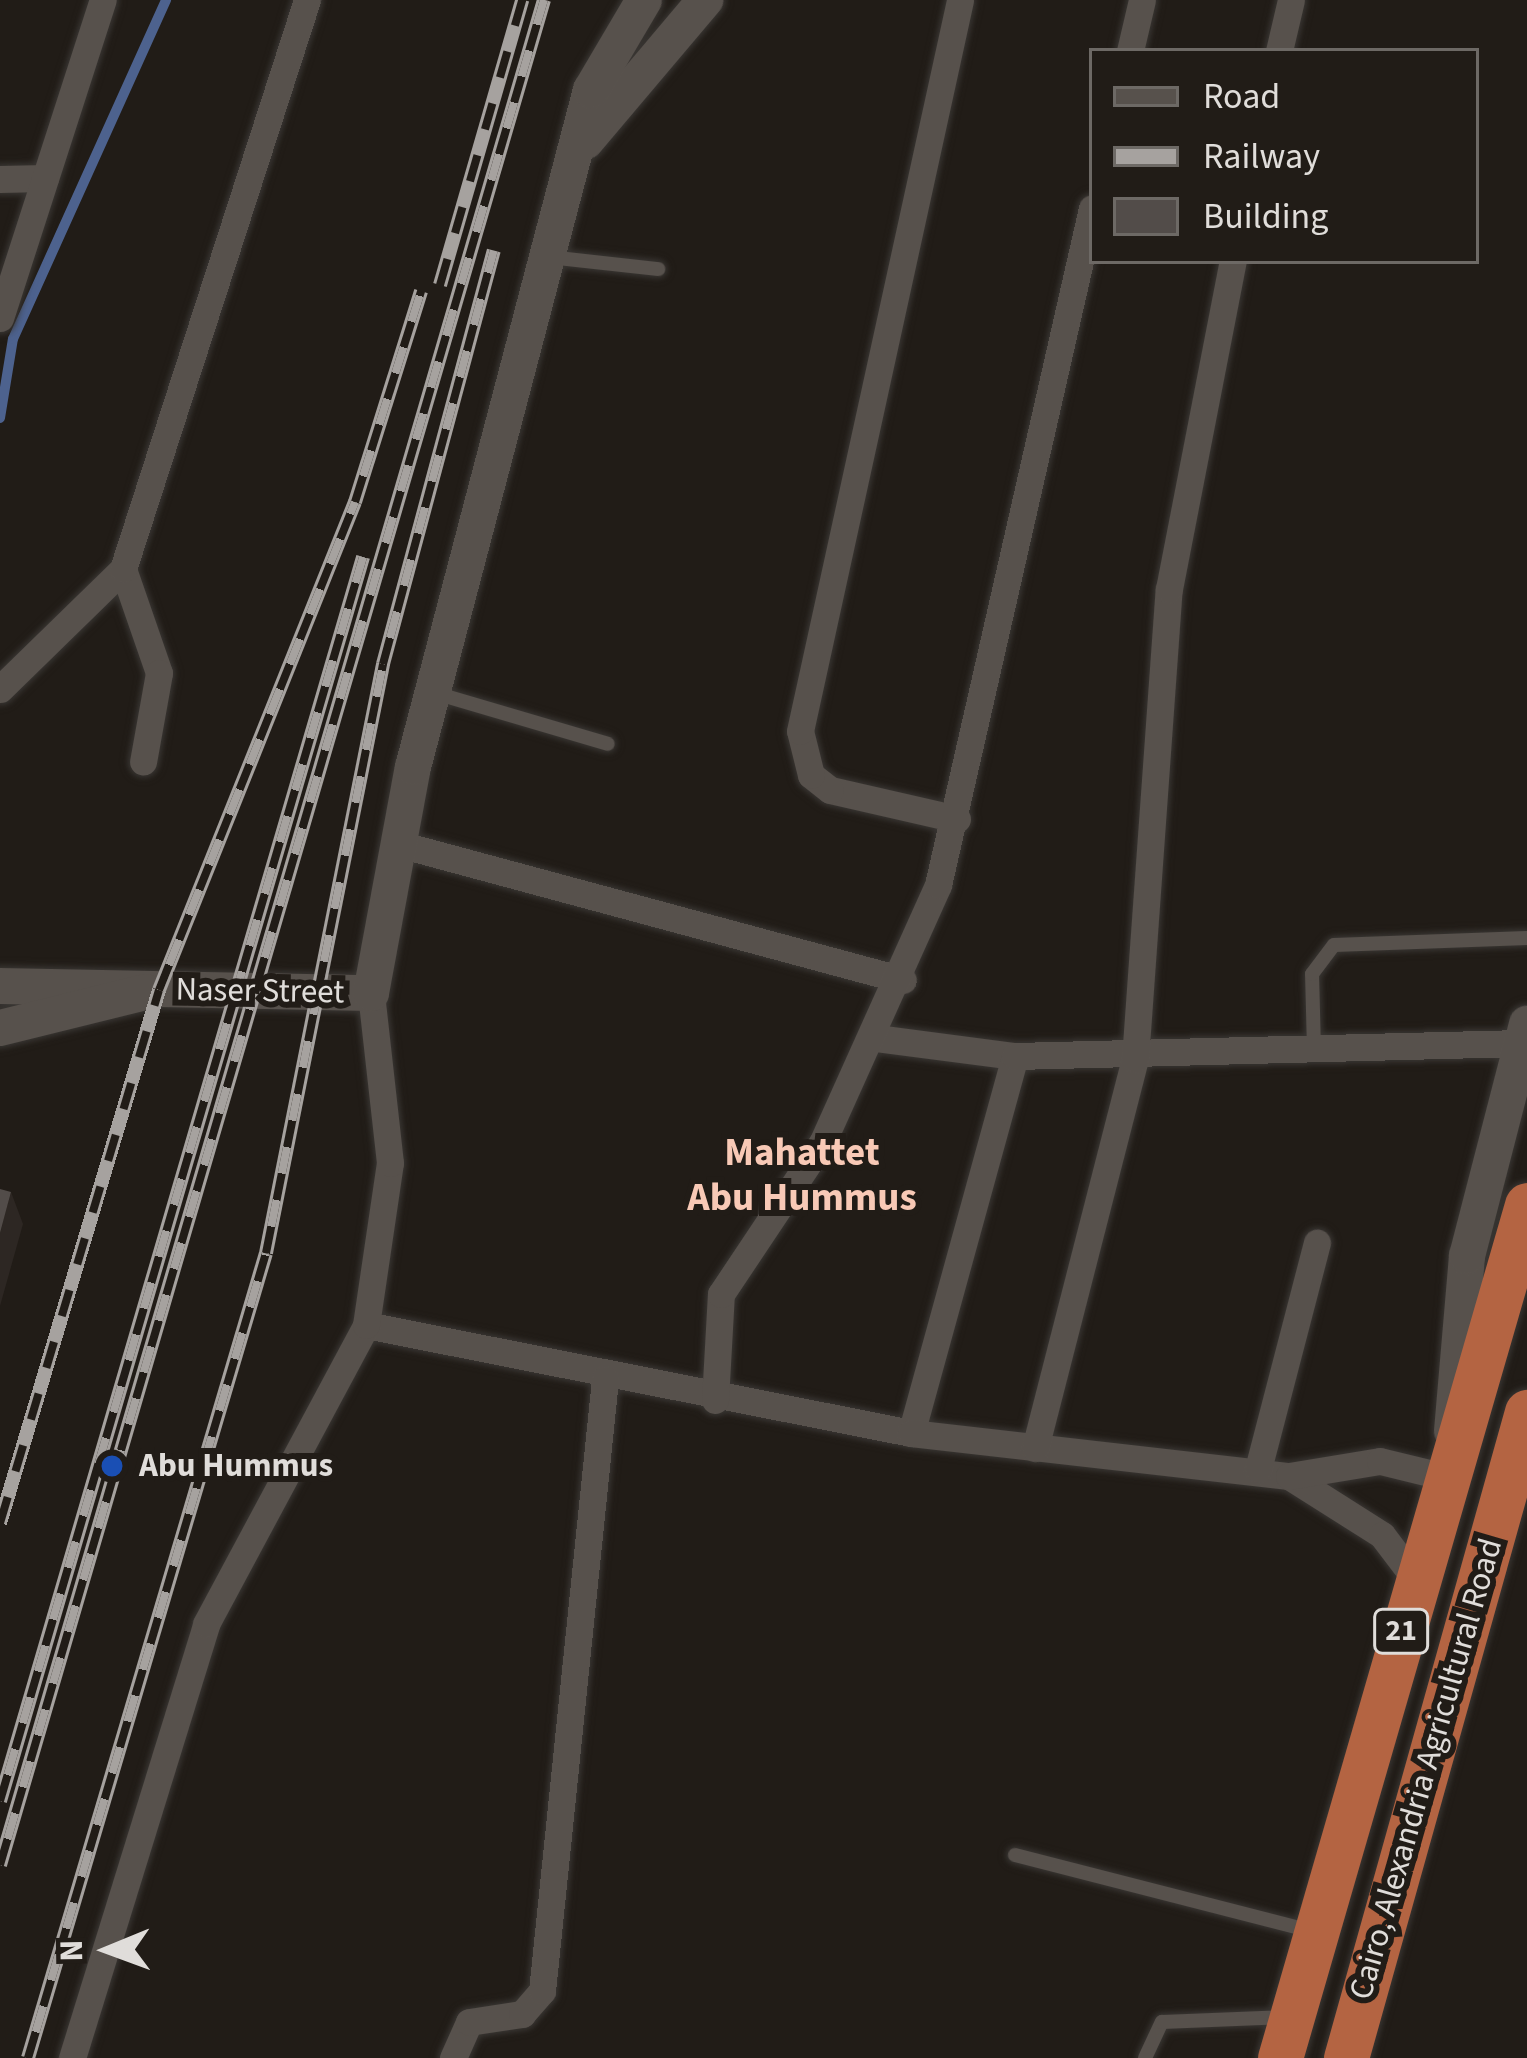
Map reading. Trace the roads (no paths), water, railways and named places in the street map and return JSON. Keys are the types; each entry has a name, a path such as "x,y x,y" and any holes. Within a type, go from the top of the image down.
{"highway":[{"name":"Cairo, Alexandria Agricultural Road","path":"1286,2037 1527,1205"},
{"name":"Cairo, Alexandria Agricultural Road","path":"1346,2058 1527,1412"}],"street":[{"path":"0,318 103,0"},
{"path":"0,689 123,569 307,0"},
{"path":"72,2058 206,1624 366,1324 390,1163 371,992 394,844 581,148 591,90 644,0"},
{"path":"581,148 705,0"},
{"path":"957,819 830,790 802,758 800,731 960,0"},
{"path":"1131,48 1142,0"},
{"path":"1281,48 1291,0"},
{"path":"0,178 45,178"},
{"path":"715,1400 721,1294 876,1038 903,980 957,819 1089,222"},
{"path":"1035,1448 1135,1059 1169,589 1232,264"},
{"path":"123,569 159,674 143,762"},
{"path":"394,844 903,980"},
{"name":"Naser Street","path":"0,986 371,992"},
{"name":"Naser Street","path":"0,1028 130,1004 148,990"},
{"path":"876,1038 1015,1056 1135,1059 1524,1033 1467,1256 1448,1465 1380,1461 1289,1476"},
{"path":"910,1433 1015,1056"},
{"path":"1258,1469 1317,1243"},
{"path":"366,1324 605,1379 910,1433 1289,1476 1382,1535 1416,1580"},
{"path":"453,2058 469,2022 522,2014 542,1991 605,1379"}],"lane":[{"path":"549,257 658,269"},
{"path":"435,693 608,744"},
{"path":"1314,1050 1312,974 1334,945 1527,938"},
{"path":"1015,1855 1316,1932"},
{"path":"1145,2058 1162,2022 1286,2037"}],"waterway":[{"path":"0,418 13,339 166,0"}],"railway":[{"path":"440,285 522,0"},
{"path":"0,1865 544,0"},
{"path":"28,2058 266,1253 383,664 494,251"},
{"path":"0,1523 159,990 355,502 421,291"},
{"path":"0,1801 363,557"}],"place":[{"name":"Abu Hummus","path":"112,1466"}],"district":[{"name":"Mahattet Abu Hummus","path":"802,1176"}]}
